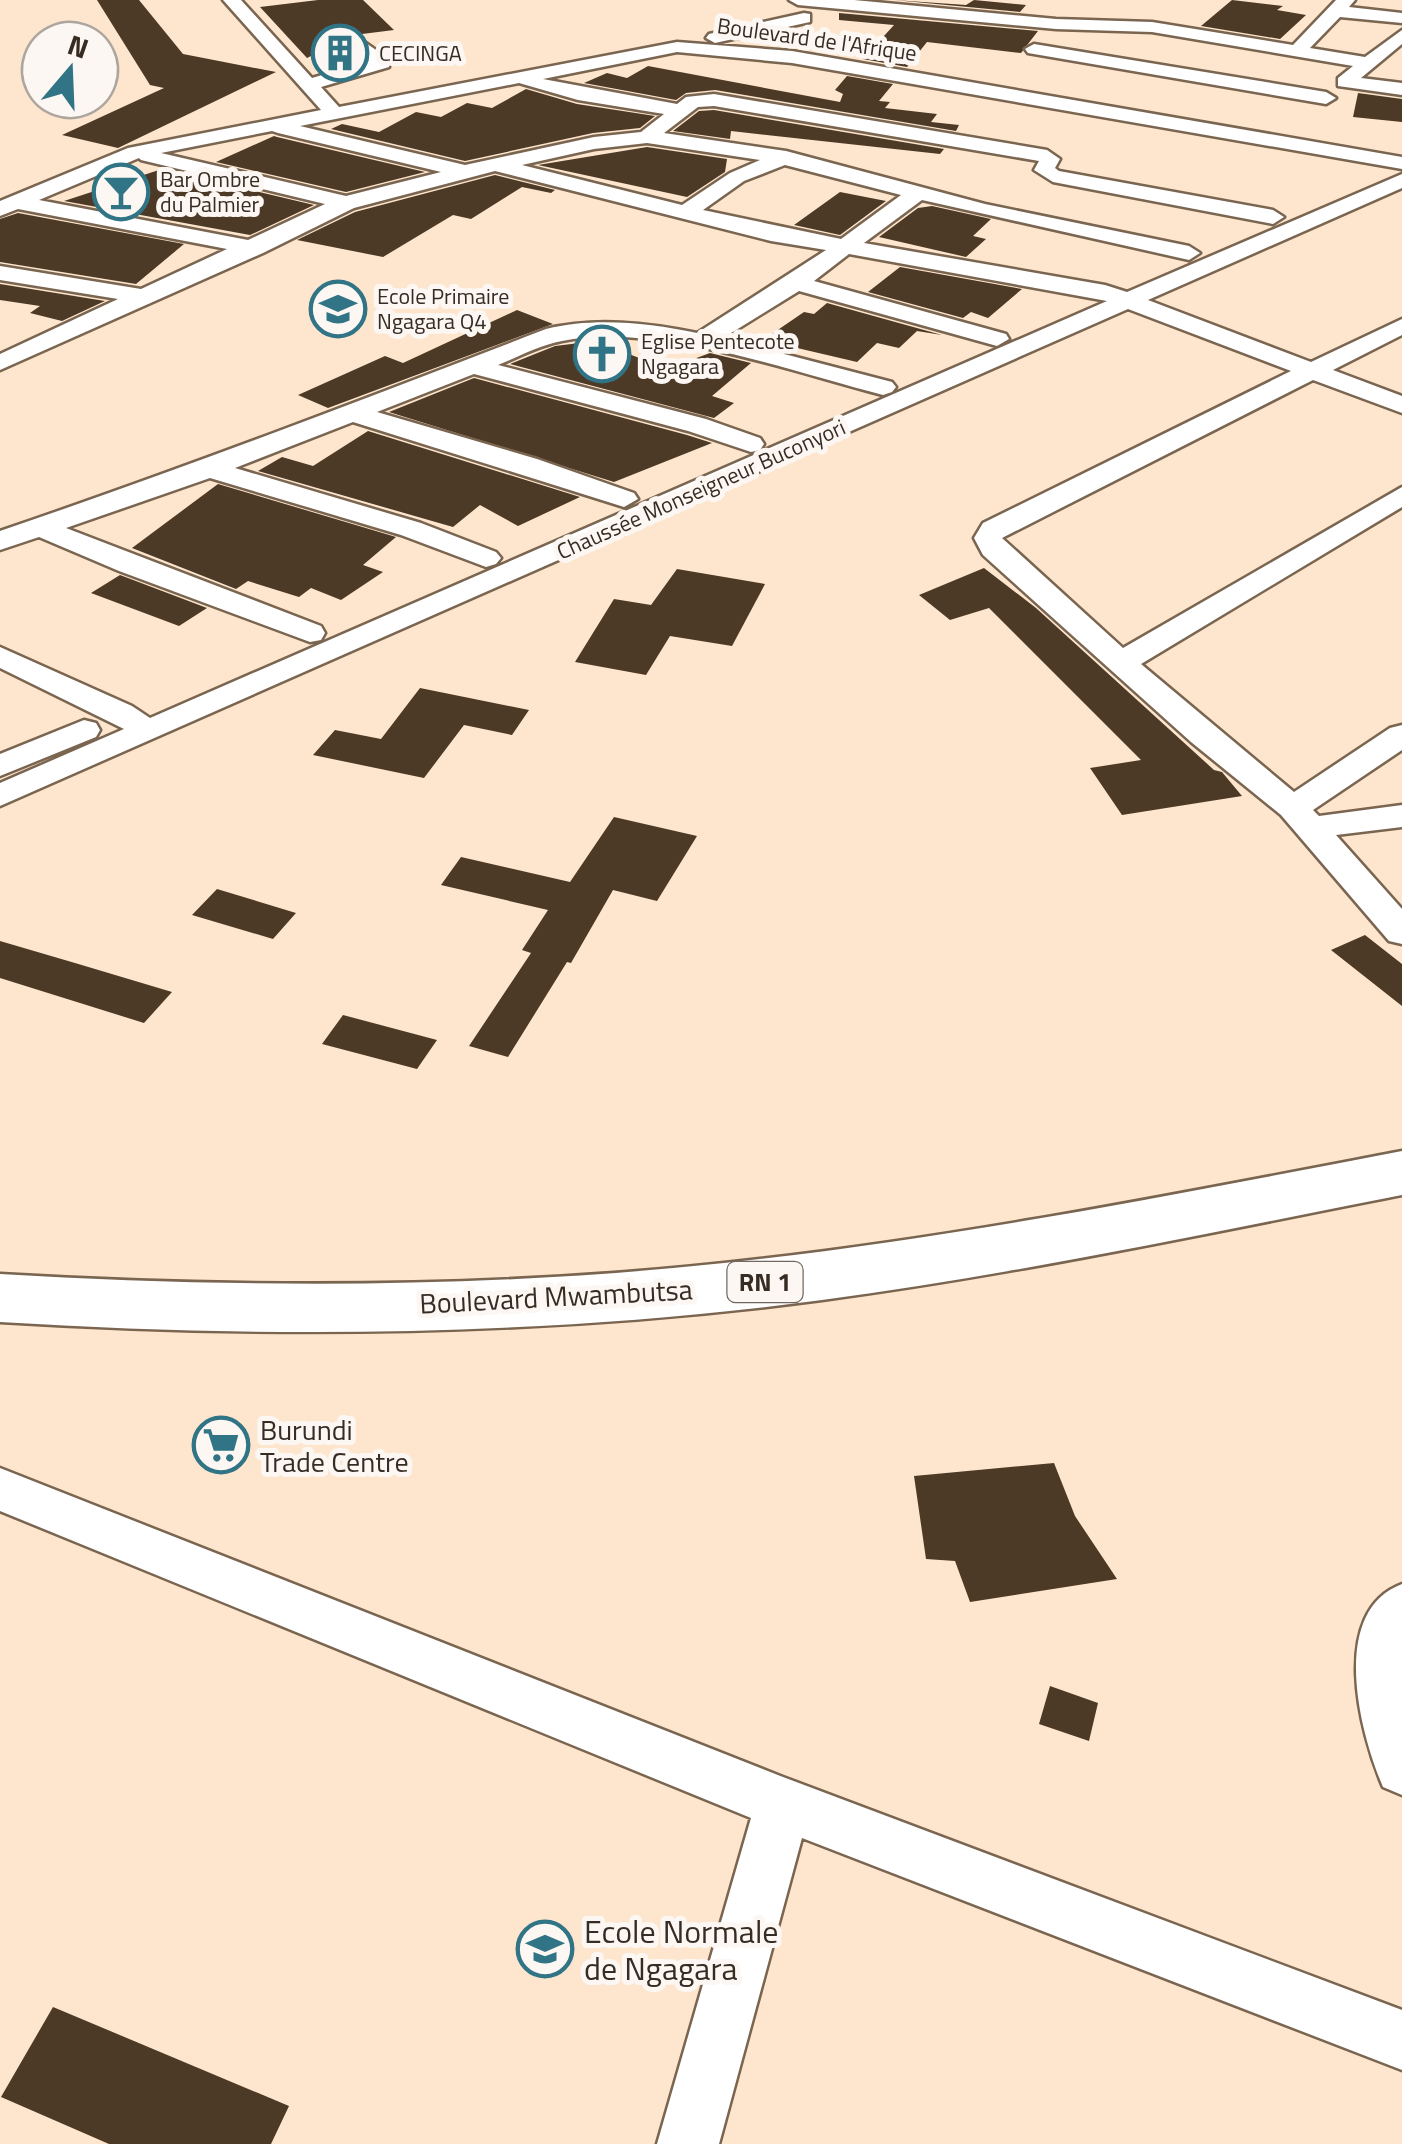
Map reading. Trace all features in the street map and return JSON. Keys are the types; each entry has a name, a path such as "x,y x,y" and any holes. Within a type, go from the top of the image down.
{"highway":[{"name":"Boulevard Mwambutsa","path":"0,1298 121,1307 369,1306 610,1298 822,1276 1402,1174"}],"street":[{"path":"232,0 333,112"},
{"path":"776,0 808,15"},
{"path":"1042,0 1057,14 1056,24 1028,54 1128,62 1326,98"},
{"path":"1297,51 1341,5 1402,18"},
{"path":"677,47 808,15 1152,27 1297,51 1384,56"},
{"path":"1275,140 1384,56 1402,35"},
{"path":"308,85 382,63 362,46"},
{"name":"Boulevard de l'Afrique","path":"7,205 136,152 677,47 750,51 902,91 991,84 1402,167"},
{"path":"684,214 737,177 871,126 902,91 853,48"},
{"path":"515,76 578,94 677,110"},
{"path":"1346,82 1402,88"},
{"path":"647,137 692,101 714,100 1047,156 1050,159 1044,170 1053,176 1273,217"},
{"path":"270,125 465,171"},
{"path":"0,363 346,203 564,148 647,137 782,158 1041,224 1189,253"},
{"path":"136,152 346,203"},
{"path":"494,164 684,214 1116,296 1402,405"},
{"name":"Chaussée Monseigneur Buconyori","path":"0,766 997,338 1116,296 1189,253 1402,167"},
{"name":"Chaussée Monseigneur Buconyori","path":"0,796 1402,167"},
{"path":"700,342 796,283 918,193"},
{"path":"7,205 255,248"},
{"path":"0,273 147,297"},
{"path":"796,283 997,338"},
{"path":"1402,326 993,529 988,538 993,549 1302,818 1402,932"},
{"path":"0,541 355,414 556,334 580,330 646,332 883,387"},
{"path":"0,342 30,348"},
{"path":"476,367 697,425 751,444"},
{"path":"355,414 527,465 624,499"},
{"path":"208,468 410,529 486,558"},
{"path":"1124,661 1402,495"},
{"path":"38,526 128,565 310,633"},
{"path":"0,656 148,731"},
{"path":"1302,818 1402,735"},
{"path":"1302,818 1402,816"},
{"path":"0,1489 783,1804 1402,2040"},
{"path":"1402,1607 1394,1612 1381,1636 1384,1679 1402,1768"},
{"path":"688,2144 783,1804"}],"building":[{"path":"97,0 139,0 183,54 276,72 118,148 62,135 95,120 120,120 120,108 164,88 150,85 120,37 120,20 109,20"},
{"path":"318,0 363,0 394,30 346,36 362,59 327,64 317,53 307,58 260,7"},
{"path":"894,0 966,5 974,0 1026,5 1020,12"},
{"path":"1232,0 1283,6 1277,10 1306,15 1280,39 1201,26"},
{"path":"839,13 1038,31 1021,53 927,42 907,67 863,59 894,25 839,20"},
{"path":"648,66 840,102 843,94 835,90 847,76 893,84 879,101 890,102 885,108 937,114 931,122 959,125 956,131 715,90 686,93 676,100 584,83 607,73 627,78"},
{"path":"526,89 577,104 655,116 640,128 593,133 465,161 331,129 342,124 379,132 416,112 441,117 467,103 492,108"},
{"path":"1358,93 1402,99 1402,122 1353,117"},
{"path":"714,110 944,149 940,154 731,131 730,139 673,131 699,111"},
{"path":"274,136 425,172 346,192 216,162"},
{"path":"647,147 727,159 725,172 687,197 538,165"},
{"path":"162,169 314,205 250,235 64,201"},
{"path":"495,175 555,190 551,193 522,187 471,219 453,215 383,257 297,240 355,212"},
{"path":"840,192 886,201 840,235 794,225"},
{"path":"932,206 991,219 973,236 986,239 966,257 879,237 918,208"},
{"path":"18,213 184,244 136,284 0,262 0,219"},
{"path":"900,267 1022,289 988,318 971,312 963,318 868,292"},
{"path":"0,284 105,301 62,321 30,313 40,306 0,300"},
{"path":"827,303 942,335 917,331 899,348 877,343 857,362 763,340 804,312 814,314"},
{"path":"517,310 553,324 328,408 298,395 385,356 403,363"},
{"path":"596,341 667,369 710,353 751,363 712,396 734,403 714,418 510,364 555,346"},
{"path":"474,378 712,443 614,482 389,412"},
{"path":"368,431 580,497 518,526 480,505 453,527 258,471 282,457 313,466"},
{"path":"218,484 396,537 363,565 383,572 341,600 311,588 299,597 248,581 236,589 132,548"},
{"path":"984,568 1036,608 1214,770 1222,772 1242,796 1122,815 1090,768 1141,760 989,608 950,620 919,595"},
{"path":"677,569 765,584 732,646 670,636 646,675 575,662 614,599 651,605"},
{"path":"120,575 207,608 179,626 91,593"},
{"path":"420,688 529,710 512,735 464,725 424,778 313,755 335,730 381,739"},
{"path":"614,817 697,836 657,901 613,890 571,963 567,962 508,1057 469,1046 531,953 522,950 548,910 441,885 461,857 570,882"},
{"path":"217,889 296,913 273,939 192,915"},
{"path":"1365,935 1402,964 1402,1006 1331,950"},
{"path":"0,941 172,992 144,1023 0,978"},
{"path":"343,1015 437,1040 417,1069 322,1044"},
{"path":"1054,1463 1075,1516 1117,1579 970,1602 955,1561 926,1559 914,1476"},
{"path":"1050,1686 1098,1703 1089,1741 1039,1724"},
{"path":"53,2007 289,2106 271,2144 109,2144 1,2097"}],"place":[{"name":"CECINGA","path":"340,53"},
{"name":"Bar Ombre du Palmier","path":"121,192"},
{"name":"Ecole Primaire Ngagara Q4","path":"338,309"},
{"name":"Eglise Pentecote Ngagara","path":"602,354"},
{"name":"Burundi Trade Centre","path":"221,1445"},
{"name":"Ecole Normale de Ngagara","path":"545,1949"}]}
